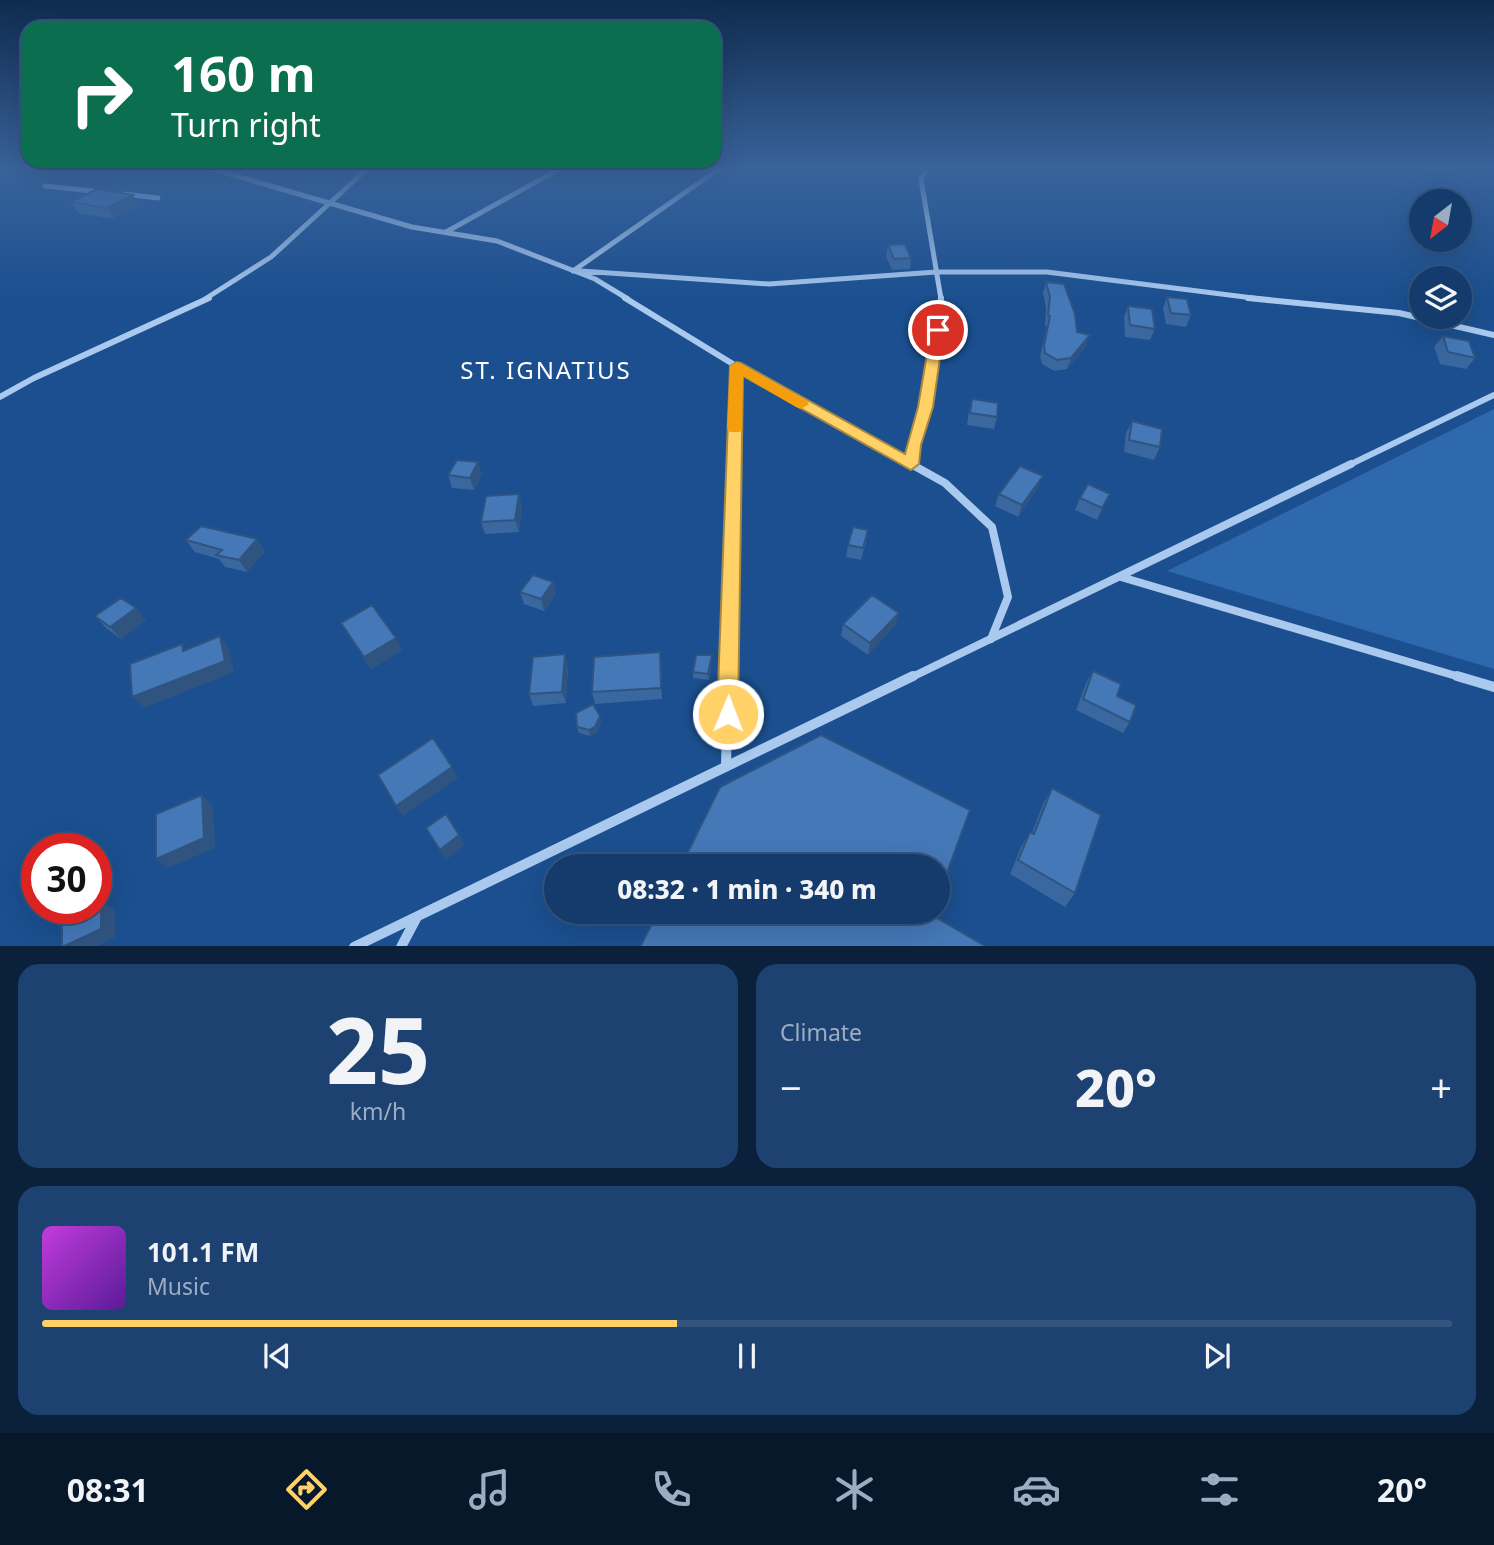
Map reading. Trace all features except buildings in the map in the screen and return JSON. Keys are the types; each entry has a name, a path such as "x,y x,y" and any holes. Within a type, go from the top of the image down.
{"street":[{"path":"0,397 34,378 215,295 271,257 317,212"},
{"path":"362,212 412,227 497,241 595,279 737,366 945,482 992,527 1009,597 991,639"},
{"path":"445,233 482,212"},
{"path":"573,271 656,212"},
{"path":"911,464 913,445 925,407 942,304 926,212"},
{"path":"573,271 769,284 936,272 1047,272 1266,300 1399,313 1494,335"},
{"path":"726,767 737,366"},
{"path":"356,946 1494,395"},
{"path":"1121,577 1494,687"},
{"path":"402,946 417,916"}],"shaded area":[{"path":"1494,409 1494,669 1167,571"}],"slow traffic":[{"path":"735,428 737,366 801,404"}],"district":[{"name":"ST. IGNATIUS","path":"546,369"}],"route":[{"path":"728,714 737,366 911,464 913,445 925,407 938,330"}]}
